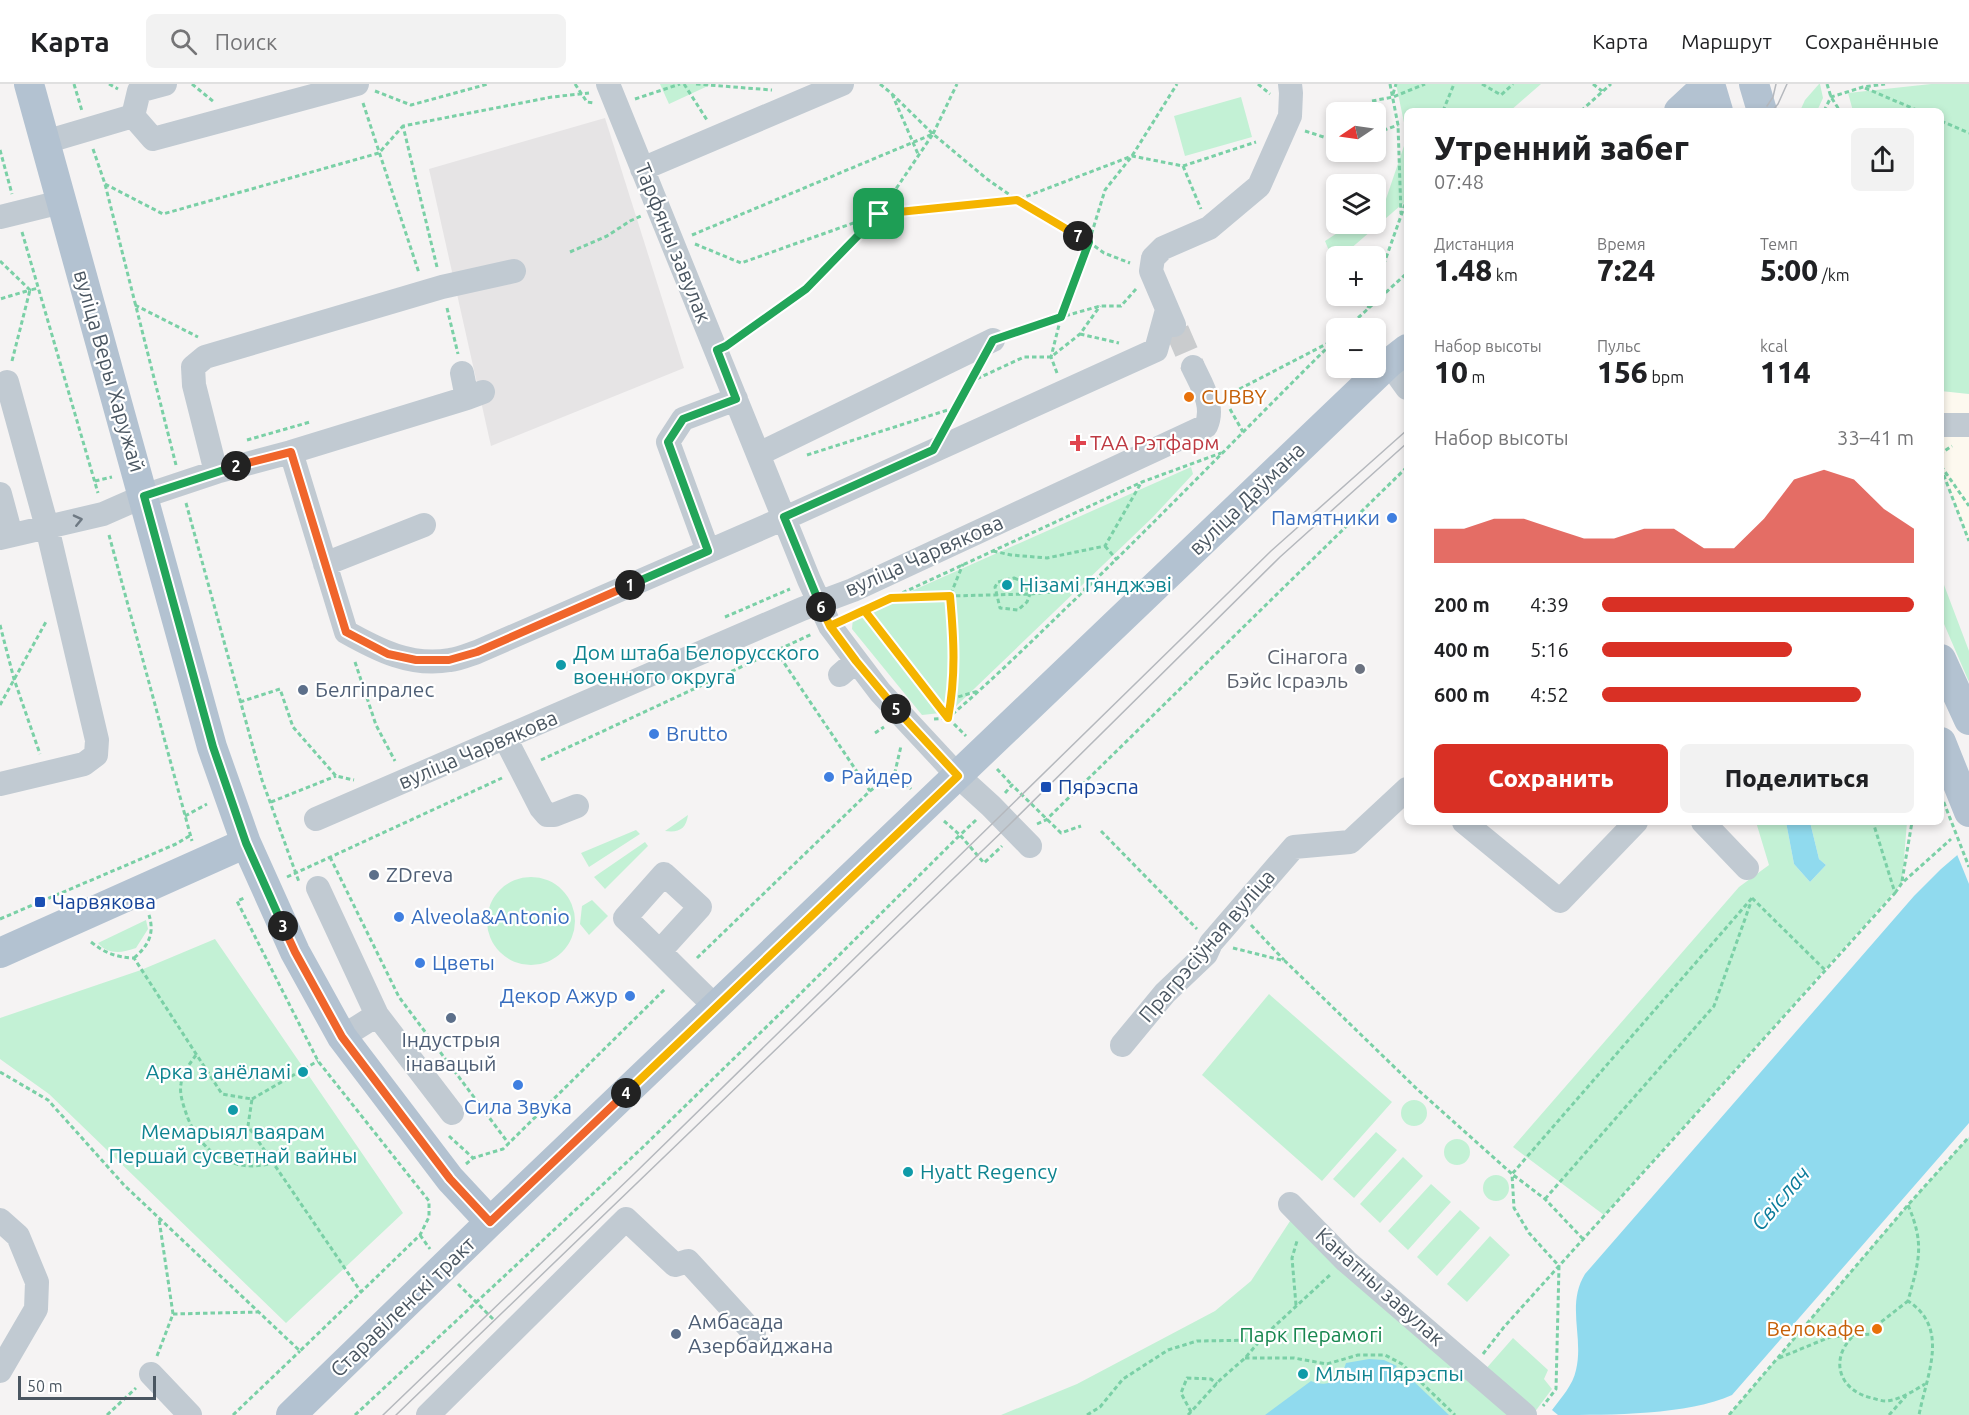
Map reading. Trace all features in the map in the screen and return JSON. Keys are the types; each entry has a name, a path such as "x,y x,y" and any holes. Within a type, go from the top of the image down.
{"main road":[{"name":"вуліца Веры Харужай","path":"29,84 213,747 246,843 295,952 342,1037 450,1179 490,1222"},
{"path":"1682,108 1709,84 1717,108"},
{"path":"1754,84 1761,108"},
{"name":"вуліца Даўмана","path":"958,776 1398,356"},
{"path":"1944,666 1969,720"},
{"path":"1945,768 1969,812"},
{"name":"Старавіленскі тракт","path":"291,1415 958,776"},
{"path":"0,953 246,843"}],"street":[{"path":"133,116 139,91 165,84"},
{"path":"133,116 153,139 357,84"},
{"path":"642,169 842,84"},
{"path":"291,452 346,632 388,654 416,660 449,660 477,652 1156,350 1172,320 1151,271 1153,258 1163,248 1209,228 1259,186 1284,125 1290,116 1290,84"},
{"name":"Тарфяны завулак","path":"607,94 642,169 819,603 848,668 887,700 958,776 996,810 1030,846"},
{"path":"45,142 133,116"},
{"path":"8,215 61,202"},
{"path":"216,472 194,385 193,367 204,357 442,287 514,271"},
{"path":"762,461 769,449 993,340"},
{"path":"1398,356 1404,377"},
{"name":"вуліца Чарвякова","path":"316,819 853,590 1206,426 1211,416 1209,404 1193,367"},
{"path":"0,494 5,536 104,514 144,496 216,472 291,452 475,395 462,373"},
{"path":"0,784 84,764 96,755 97,740 46,527 10,428 7,382"},
{"path":"708,551 668,442 683,419 736,399"},
{"path":"1944,425 1969,425"},
{"path":"325,564 424,525"},
{"path":"505,738 547,815 554,815 577,806"},
{"name":"Прагрэсіўная вуліца","path":"1122,1045 1165,993 1206,954 1211,943 1294,847 1350,842 1404,792"},
{"path":"1468,825 1560,901 1633,825"},
{"path":"1706,825 1747,868"},
{"path":"318,888 377,1015 452,1113"},
{"path":"661,950 675,969 716,1006"},
{"path":"342,1037 377,1015"},
{"name":"Канатны завулак","path":"1290,1204 1346,1261 1471,1369 1534,1411"},
{"path":"428,1415 626,1219 675,1265 688,1261 754,1334"},
{"path":"0,1220 18,1236 37,1282 36,1309 0,1371"},
{"path":"151,1374 190,1415"}],"path":[{"path":"357,84 411,105 488,84"},
{"path":"575,84 587,102 607,94"},
{"path":"105,184 163,214 379,153 403,126 552,97 582,93 607,94 680,84"},
{"path":"880,84 933,134 987,179 1017,200 1104,253 1151,271 1121,306 1100,306 993,340 933,450"},
{"path":"717,350 806,289 879,214 933,134 957,84"},
{"path":"1065,391 1051,357 1061,317 1089,242 1105,190 1132,156 1177,84"},
{"path":"1390,84 1398,125 1401,214"},
{"path":"1393,96 1396,84"},
{"path":"1372,101 1425,84"},
{"path":"1444,108 1454,84"},
{"path":"1482,84 1501,95 1513,84"},
{"path":"1593,84 1602,92"},
{"path":"1584,108 1611,84"},
{"path":"1827,84 1831,97 1838,108"},
{"path":"1826,108 1831,97 1863,87 1885,84"},
{"path":"1863,87 1912,108"},
{"path":"891,93 918,155"},
{"path":"1944,122 1969,133"},
{"path":"692,243 741,263 879,214 1017,200 1132,156 1183,166 1255,142 1284,125 1326,138"},
{"path":"1386,129 1398,125"},
{"path":"403,126 442,287"},
{"path":"682,239 933,134"},
{"path":"0,150 8,215 39,288 104,514 190,835 176,844 0,919"},
{"path":"1183,166 1209,228"},
{"path":"1386,257 1404,206"},
{"path":"0,261 30,290"},
{"path":"1358,318 1404,276"},
{"path":"0,299 39,288"},
{"path":"7,382 30,290"},
{"path":"135,305 197,337 232,350"},
{"path":"969,383 1024,357 1051,357 1080,334 1100,306"},
{"path":"1367,310 1368,306"},
{"path":"1224,397 1326,345"},
{"path":"948,718 981,690 1117,560 1326,350"},
{"path":"1229,406 1243,432"},
{"path":"762,461 957,407"},
{"path":"296,873 1142,482 1221,453"},
{"path":"1081,826 1061,833 1046,820 1404,470"},
{"path":"1944,471 1969,506"},
{"path":"1944,475 1969,541"},
{"path":"992,551 1047,558 1105,546 1142,482"},
{"path":"1105,546 1117,560"},
{"path":"948,718 955,650 950,596 963,564"},
{"path":"1014,578 1022,581 1030,594 1027,602 1018,610 1000,608 995,587 998,582 1014,578"},
{"path":"717,621 792,588"},
{"path":"891,598 1030,594 1087,589"},
{"path":"0,705 62,592"},
{"path":"864,610 948,718"},
{"path":"0,625 14,679 47,773"},
{"path":"346,632 376,725 396,763"},
{"path":"776,651 870,791"},
{"path":"240,702 280,689 292,727 336,776 357,781"},
{"path":"951,699 981,690"},
{"path":"875,733 886,726"},
{"path":"1945,768 1969,867"},
{"path":"272,802 336,776"},
{"path":"1874,825 1895,892"},
{"path":"1902,883 1912,825"},
{"path":"1101,831 1211,943 1285,961"},
{"path":"355,1415 642,1148 960,836"},
{"path":"1471,1369 1504,1328 1902,883 1951,839"},
{"path":"330,857 399,997 509,1144"},
{"path":"1752,898 1825,970"},
{"path":"1534,1411 1556,1389 1559,1266 1529,1233 1514,1208 1512,1174 1752,898"},
{"path":"1545,1199 1714,1006 1752,898"},
{"path":"232,1415 420,1235 429,1217 429,1201 318,1061 237,901"},
{"path":"91,942 105,953 117,957 134,958 150,939 153,927 149,915"},
{"path":"1264,938 1418,1090 1512,1174 1545,1199 1583,1239"},
{"path":"134,958 222,1094 252,1099 318,1061"},
{"path":"196,1054 180,1084 183,1106 193,1132 215,1157 235,1163 259,1166 272,1162"},
{"path":"0,1072 48,1100 124,1185 300,1351"},
{"path":"252,1099 248,1126 361,1292"},
{"path":"1729,1415 1969,1137"},
{"path":"473,1158 503,1149"},
{"path":"1777,1359 1830,1337 1872,1334 1881,1322 1908,1301 1918,1260 1919,1244 1917,1226 1908,1205"},
{"path":"107,1415 151,1374 173,1314 159,1217"},
{"path":"1296,1306 1292,1258 1299,1233 1312,1225"},
{"path":"1217,1384 1211,1378 1187,1378 1181,1393 1189,1414 1261,1340 1331,1274"},
{"path":"1908,1301 1919,1308 1927,1318 1932,1331 1933,1345 1919,1415"},
{"path":"173,1314 258,1312"},
{"path":"1852,1336 1845,1344 1840,1356 1840,1367 1844,1379 1852,1391 1865,1397 1885,1401 1907,1395 1925,1384"},
{"path":"1087,1415 1100,1407 1124,1379 1168,1350 1197,1341 1261,1340"},
{"path":"1245,1358 1294,1358 1327,1364 1358,1355 1385,1355 1401,1364 1455,1415"},
{"path":"1889,1415 1907,1395"}],"shaded area":[{"path":"605,118 684,368 491,446 429,169"},
{"path":"1944,391 1969,394 1969,541 1944,476"}],"green space":[{"path":"660,84 709,84 710,85 669,104"},
{"path":"1396,84 1541,84 1513,108 1404,108 1404,123"},
{"path":"1820,84 1823,98 1818,108 1801,108 1805,100"},
{"path":"1931,84 1969,84 1969,394 1944,391 1944,108 1852,108 1848,93"},
{"path":"1241,97 1252,137 1185,156 1174,116"},
{"path":"1404,146 1404,203 1386,218 1386,199"},
{"path":"1336,234 1368,234 1354,246 1327,246 1325,241"},
{"path":"1191,467 1193,474 1153,517 950,712 922,715 852,629 853,617"},
{"path":"1944,585 1969,651 1969,682 1944,624"},
{"path":"688,815 684,827 674,831 665,831"},
{"path":"1757,825 1787,825 1794,864 1810,882 1826,865 1819,859 1811,825 1907,825 1902,883 1604,1215 1513,1147 1739,887 1769,865"},
{"path":"636,830 640,834 589,867 581,853"},
{"path":"645,842 648,846 605,889 594,877"},
{"path":"522,877 540,877 556,884 568,896 575,912 575,930 568,946 556,958 540,965 522,965 506,958 494,946 487,930 487,912 494,896 506,884"},
{"path":"592,900 608,916 589,935 580,924 582,906"},
{"path":"146,920 148,929 136,948 116,952 106,950 98,943"},
{"path":"215,939 403,1213 286,1323 49,1094 0,1059 0,1018 141,970"},
{"path":"1269,994 1392,1102 1322,1181 1202,1075"},
{"path":"1414,1100 1423,1104 1427,1113 1423,1122 1414,1126 1405,1122 1401,1113 1405,1104"},
{"path":"1376,1132 1397,1150 1354,1198 1333,1179"},
{"path":"1969,1137 1969,1415 1729,1415 1908,1205"},
{"path":"1457,1139 1466,1143 1470,1152 1466,1161 1457,1165 1448,1161 1444,1152 1448,1143"},
{"path":"1403,1157 1423,1176 1380,1223 1360,1204"},
{"path":"1496,1175 1505,1179 1509,1188 1505,1197 1496,1201 1487,1197 1483,1188 1487,1179"},
{"path":"1431,1184 1451,1202 1408,1250 1388,1231"},
{"path":"1460,1210 1480,1228 1437,1276 1417,1257"},
{"name":"Парк Перамогі","path":"1294,1215 1524,1415 1001,1415 1077,1384 1215,1311 1251,1281"},
{"path":"1490,1236 1510,1255 1467,1302 1447,1284"},
{"path":"1513,1338 1548,1370 1544,1379 1552,1389 1534,1413 1484,1371"}],"water":[{"path":"1787,825 1811,825 1819,859 1826,865 1810,882 1794,864"},
{"name":"Свіслач","path":"1969,845 1969,1123 1732,1395 1694,1407 1672,1410 1625,1414 1558,1415 1552,1410 1569,1386 1576,1370 1578,1358 1577,1297 1585,1274 1914,896"},
{"path":"1369,1359 1384,1360 1397,1366 1394,1369 1403,1377 1406,1374 1449,1415 1265,1415 1311,1381 1328,1383 1341,1374 1346,1363"}],"pier":[{"path":"1969,842 1969,884 1956,852"}],"tunnel":[{"path":"1177,330 1193,367"}],"tram line":[{"path":"1767,106 1773,97 1776,84"},
{"path":"1775,108 1787,84"},
{"path":"383,1415 635,1173 1271,551 1404,433"},
{"path":"396,1415 1009,825 1280,557 1404,446"}],"place":[{"name":"CUBBY","path":"1189,397"},
{"name":"ТАА Рэтфарм","path":"1078,443"},
{"name":"Памятники","path":"1392,518"},
{"name":"Нізамі Гянджэві","path":"1007,585"},
{"name":"Дом штаба Белорусского военного округа","path":"561,665"},
{"name":"Сінагога Бэйс Ісраэль","path":"1360,669"},
{"name":"Белгіпралес","path":"303,690"},
{"name":"Brutto","path":"654,734"},
{"name":"Райдер","path":"829,777"},
{"name":"Пярэспа","path":"1046,787"},
{"name":"ZDreva","path":"374,875"},
{"name":"Чарвякова","path":"40,902"},
{"name":"Alveola&Antonio","path":"399,917"},
{"name":"Цветы","path":"420,963"},
{"name":"Декор Ажур","path":"630,996"},
{"name":"Індустрыя інавацый","path":"451,1018"},
{"name":"Арка з анёламі","path":"303,1072"},
{"name":"Сила Звука","path":"518,1085"},
{"name":"Мемарыял ваярам Першай сусветнай вайны","path":"233,1110"},
{"name":"Hyatt Regency","path":"908,1172"},
{"name":"Велокафе","path":"1877,1329"},
{"name":"Амбасада Азербайджана","path":"676,1334"},
{"name":"Млын Пярэспы","path":"1303,1374"}],"route":[{"path":"879,214 806,289 717,350 736,399 683,419 668,442 708,551 477,652 449,660 416,660 388,654 346,632 291,452 216,472 144,496 213,747 228,793 246,843 295,952 342,1037 450,1179 490,1222 958,776 880,692 830,626 864,610 948,718 955,650 950,596 891,598 830,626 784,517 933,450 993,340 1061,317 1089,242 1017,200 879,214"}]}
